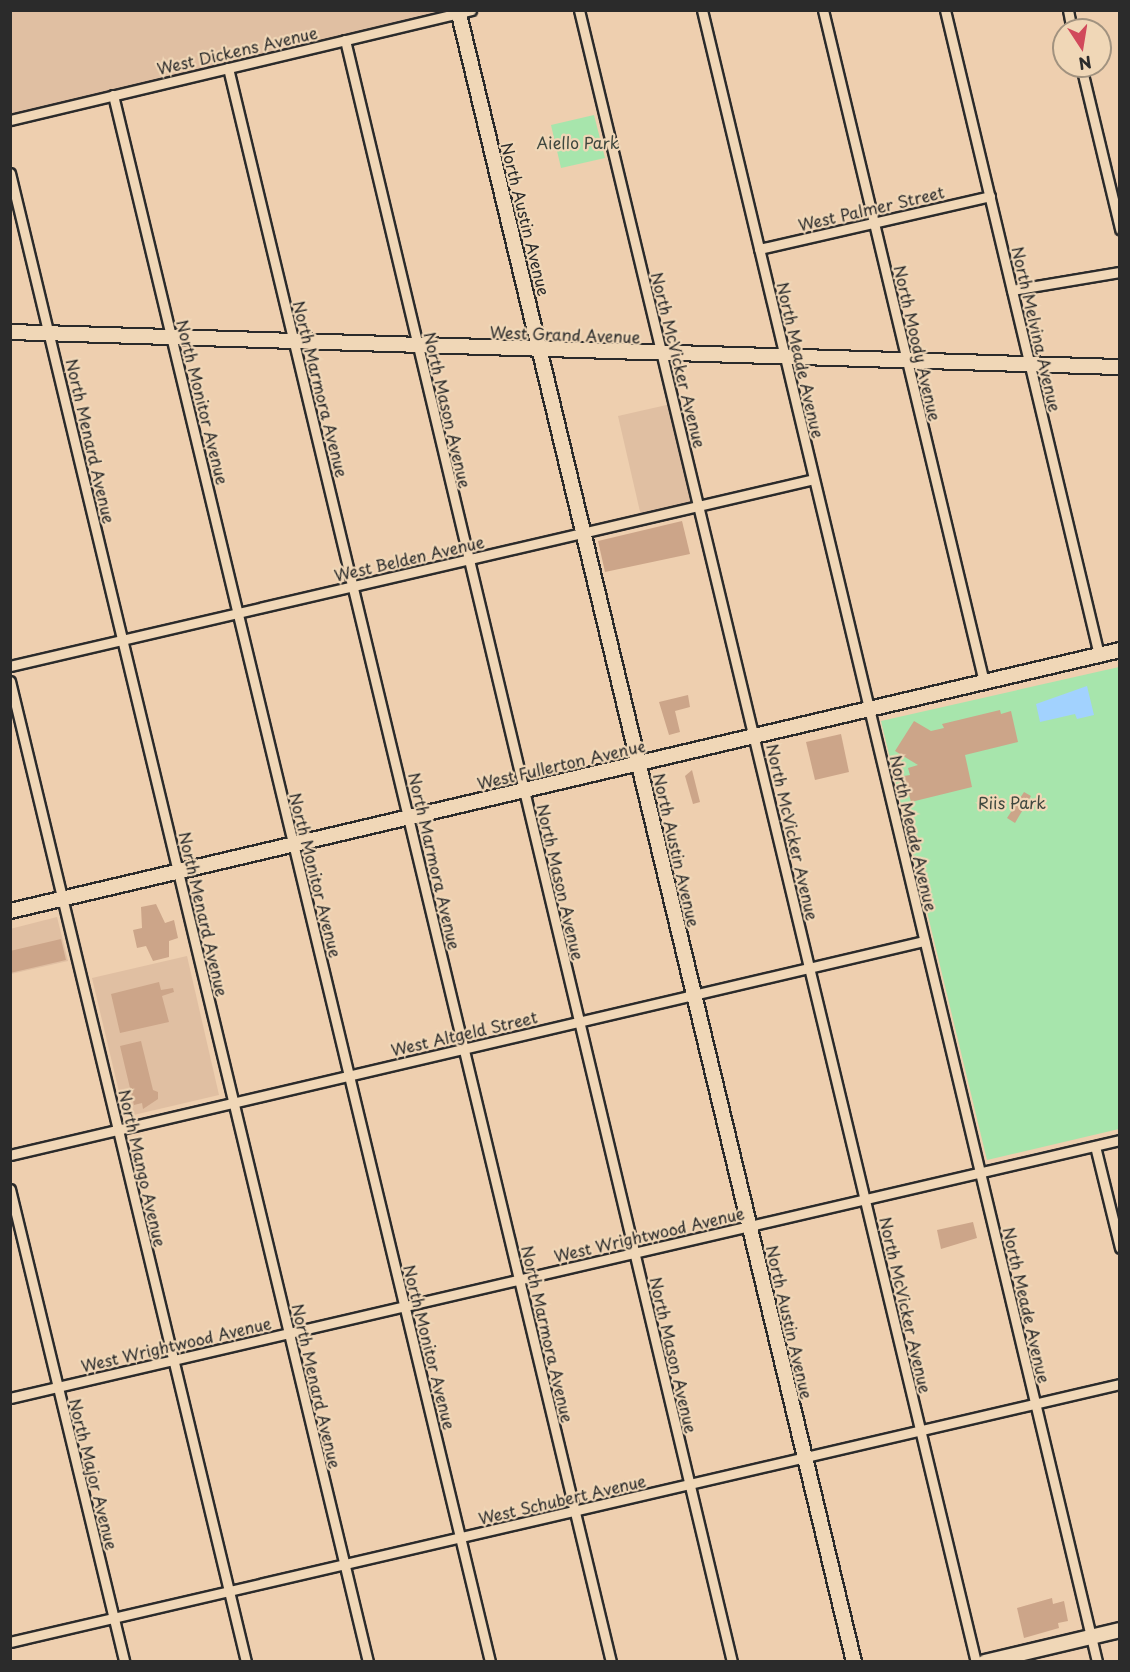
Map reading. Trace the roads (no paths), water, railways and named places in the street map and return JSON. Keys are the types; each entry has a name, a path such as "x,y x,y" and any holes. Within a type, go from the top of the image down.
{"main road":[{"name":"North Austin Avenue","path":"463,11 584,532 854,1662"},
{"name":"West Grand Avenue","path":"10,332 1119,367"},
{"name":"West Fullerton Avenue","path":"10,911 1119,650"},
{"path":"985,1662 1119,1630"}],"street":[{"name":"North McVicker Avenue","path":"579,10 976,1662"},
{"name":"North Meade Avenue","path":"702,10 1097,1662"},
{"name":"North Moody Avenue","path":"823,10 984,682"},
{"name":"North Melvina Avenue","path":"945,10 1099,655"},
{"name":"West Dickens Avenue","path":"10,120 463,11"},
{"name":"North Mason Avenue","path":"345,40 732,1662"},
{"name":"North Marmora Avenue","path":"228,68 610,1662"},
{"path":"1084,78 1119,229"},
{"name":"North Monitor Avenue","path":"113,95 490,1662"},
{"name":"North Menard Avenue","path":"10,173 368,1662"},
{"name":"West Palmer Street","path":"759,249 990,196"},
{"path":"1012,290 1119,272"},
{"name":"West Belden Avenue","path":"10,666 814,479"},
{"name":"North Mango Avenue","path":"10,681 246,1662"},
{"name":"West Altgeld Street","path":"10,1155 924,940"},
{"name":"West Wrightwood Avenue","path":"10,1398 1119,1140"},
{"path":"1095,1146 1119,1248"},
{"name":"North Major Avenue","path":"10,1189 124,1662"},
{"name":"West Schubert Avenue","path":"10,1642 1119,1384"}],"water":[{"path":"1087,686 1094,715 1077,719 1075,714 1040,722 1036,704"}],"park label":[{"name":"Aiello Park","path":"578,142"},
{"name":"Riis Park","path":"1012,802"}]}
